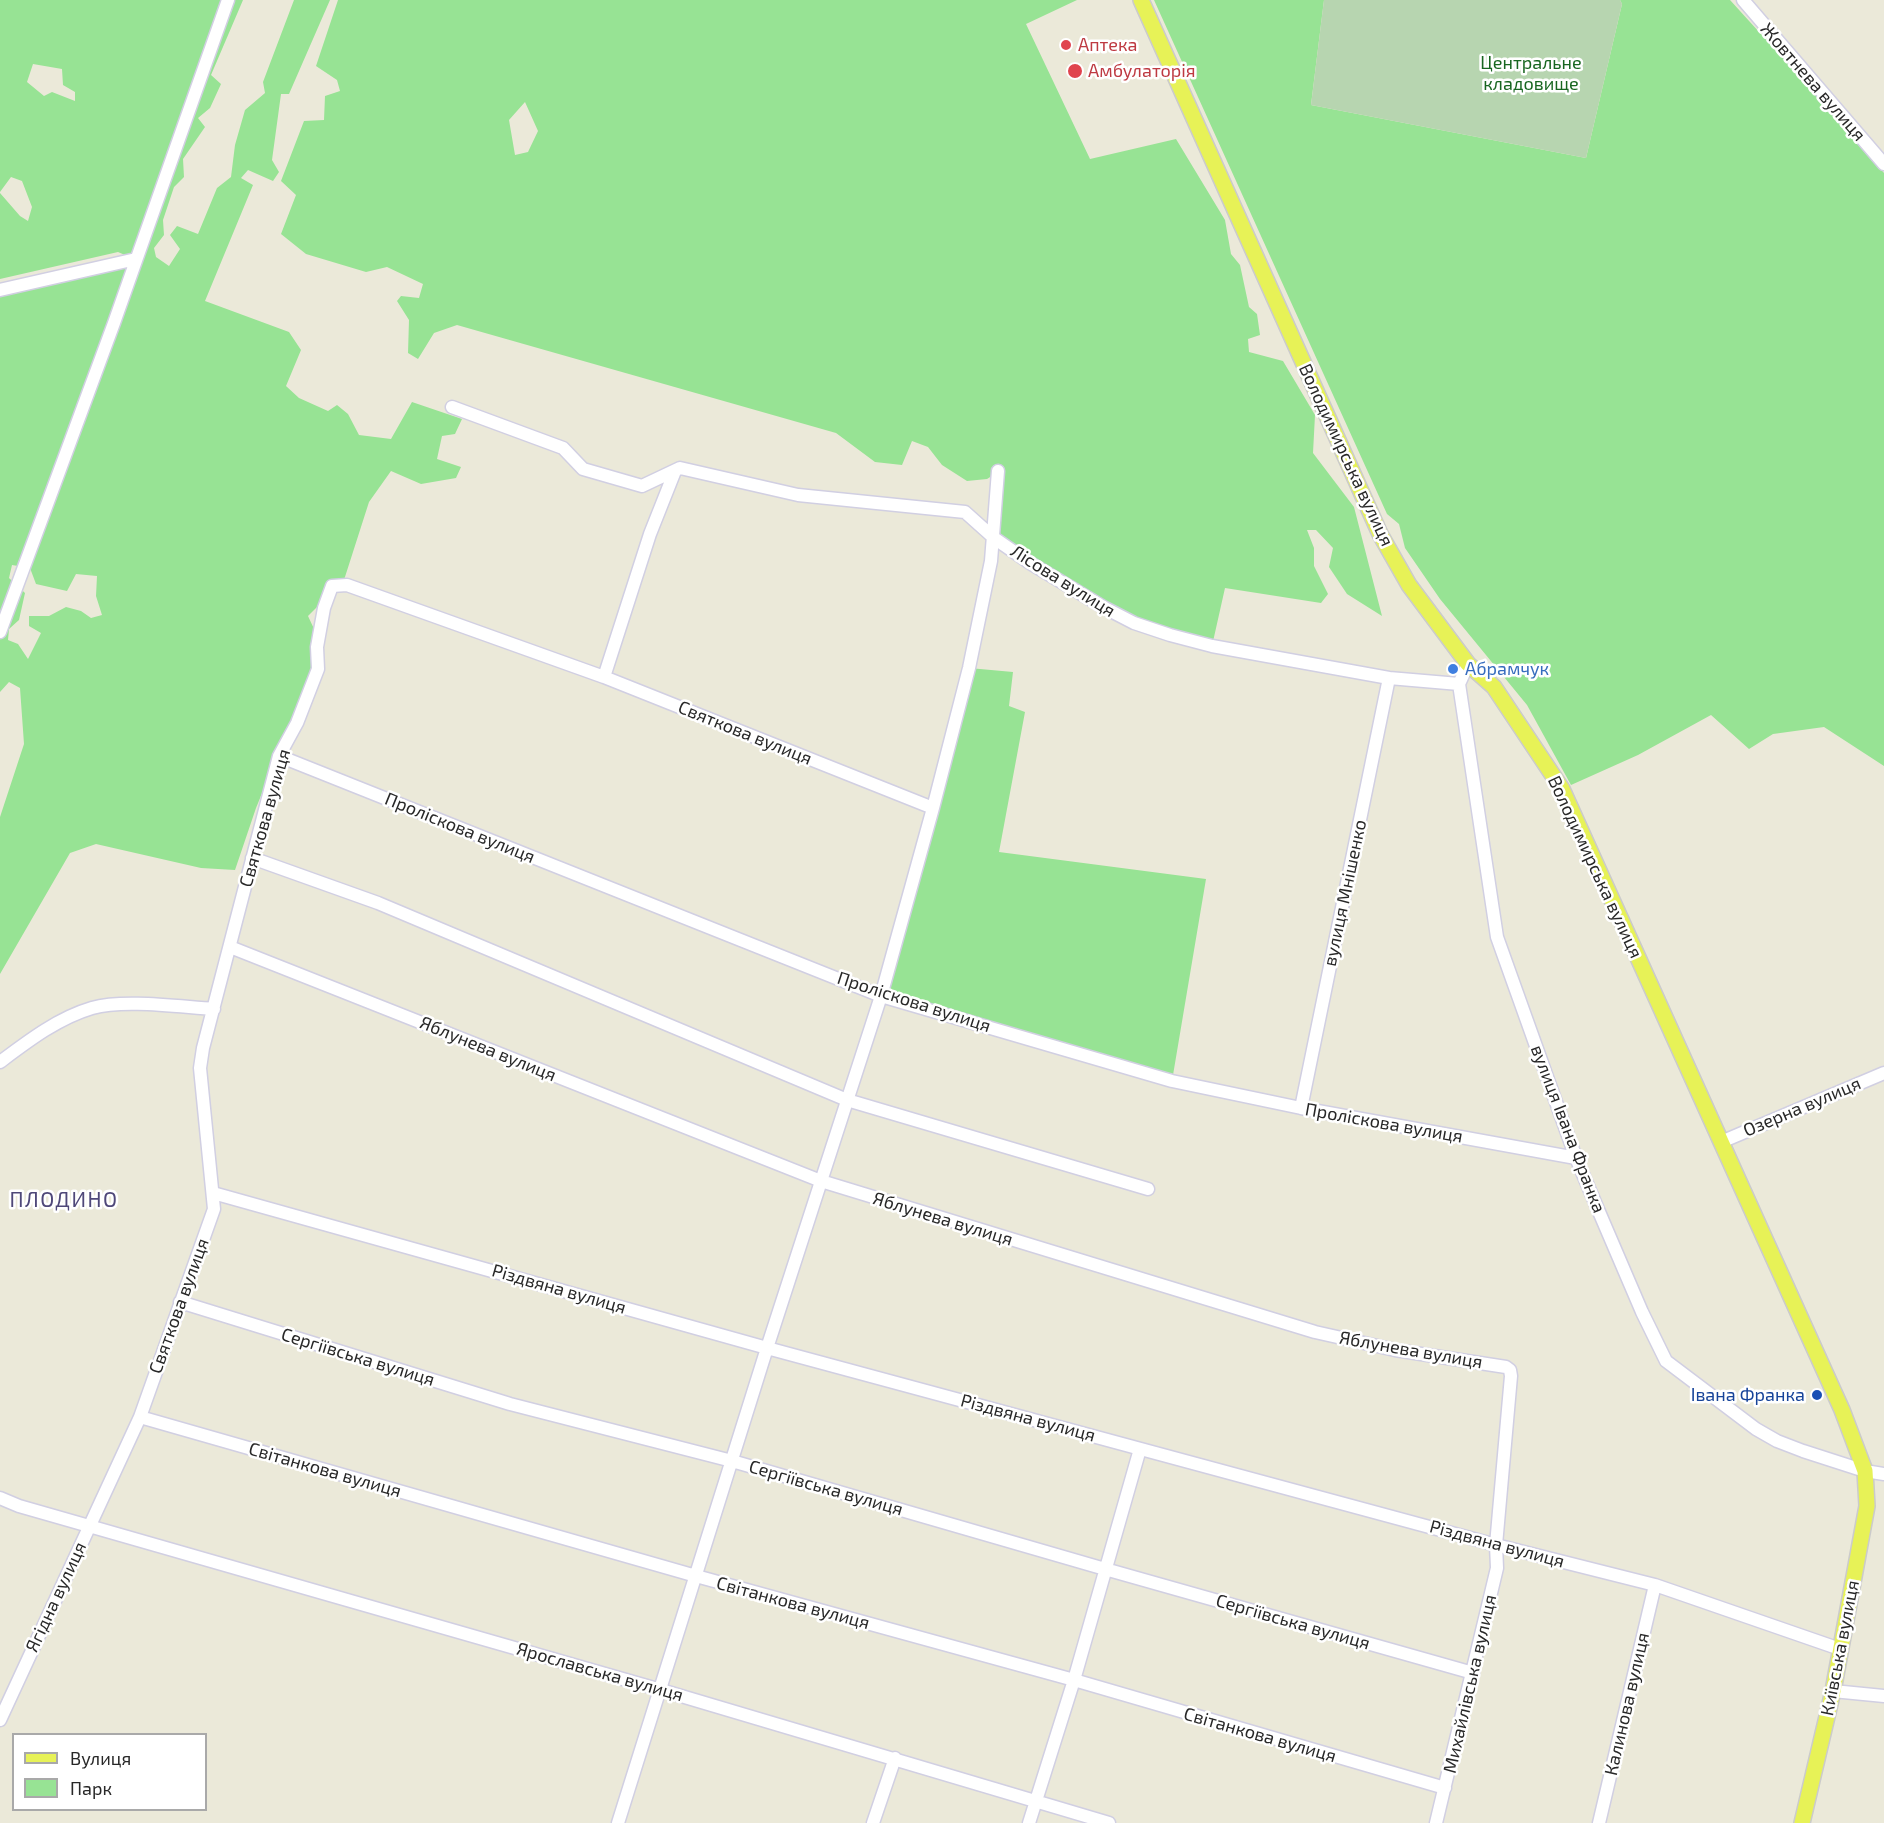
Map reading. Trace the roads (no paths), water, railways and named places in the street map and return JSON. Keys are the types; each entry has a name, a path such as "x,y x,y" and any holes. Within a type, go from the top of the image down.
{"main road":[{"name":"Володимирська вулиця","path":"1141,0 1380,534 1409,585 1468,664 1494,687 1562,789 1842,1410 1865,1470"},
{"name":"Київська вулиця","path":"1802,1823 1833,1691 1867,1506 1865,1470"}],"street":[{"path":"0,632 228,0"},
{"name":"Жовтнева вулиця","path":"1743,0 1884,164"},
{"path":"0,290 132,258 136,259"},
{"name":"Лісова вулиця","path":"452,407 563,448 583,469 642,486 680,468 798,495 964,512 994,538 1074,590 1134,623 1212,646 1389,678 1459,684"},
{"path":"604,677 651,534 675,471"},
{"path":"618,1823 820,1181 881,996 969,669 992,561 998,471"},
{"name":"Святкова вулиця","path":"89,1526 140,1417 214,1209 200,1068 203,1048 279,756 297,723 318,669 317,647 324,608 332,586 347,585 604,677 933,808"},
{"path":"1459,684 1468,664"},
{"name":"вулиця Мнішенко","path":"1301,1108 1389,678"},
{"name":"вулиця Івана Франка","path":"1459,684 1497,937 1576,1158 1642,1312 1666,1360 1756,1429 1777,1441 1884,1474"},
{"name":"Проліскова вулиця","path":"279,756 881,996 1172,1081 1301,1108 1576,1158"},
{"path":"252,858 378,903 847,1100 1148,1189"},
{"name":"Яблунева вулиця","path":"230,947 820,1181 1315,1332 1395,1350 1506,1367 1510,1370 1510,1376 1496,1545"},
{"path":"0,1062 34,1037 93,1007 132,1004 214,1009"},
{"name":"Озерна вулиця","path":"1720,1142 1884,1073"},
{"name":"Різдвяна вулиця","path":"213,1193 767,1348 1496,1545 1655,1585 1840,1649"},
{"name":"Сергіївська вулиця","path":"180,1302 510,1404 732,1461 1473,1673"},
{"name":"Світанкова вулиця","path":"140,1417 696,1576 1074,1680 1445,1788"},
{"path":"1029,1823 1074,1680 1140,1449"},
{"name":"Ягідна вулиця","path":"0,1498 19,1506 89,1526 0,1720"},
{"name":"Ярославська вулиця","path":"89,1526 895,1758 1109,1823"},
{"name":"Михайлівська вулиця","path":"1436,1823 1497,1568 1496,1545"},
{"name":"Калинова вулиця","path":"1599,1823 1655,1585"},
{"path":"1833,1691 1884,1696"},
{"path":"873,1823 895,1758"}],"place":[{"name":"Аптека","path":"1066,45"},
{"name":"Амбулаторія","path":"1075,71"},
{"name":"Абрамчук","path":"1453,669"},
{"name":"Івана Франка","path":"1817,1395"}],"district":[{"name":"ПЛОДИНО","path":"64,1200"}],"park label":[{"name":"Центральне кладовище","path":"1531,73"}]}
